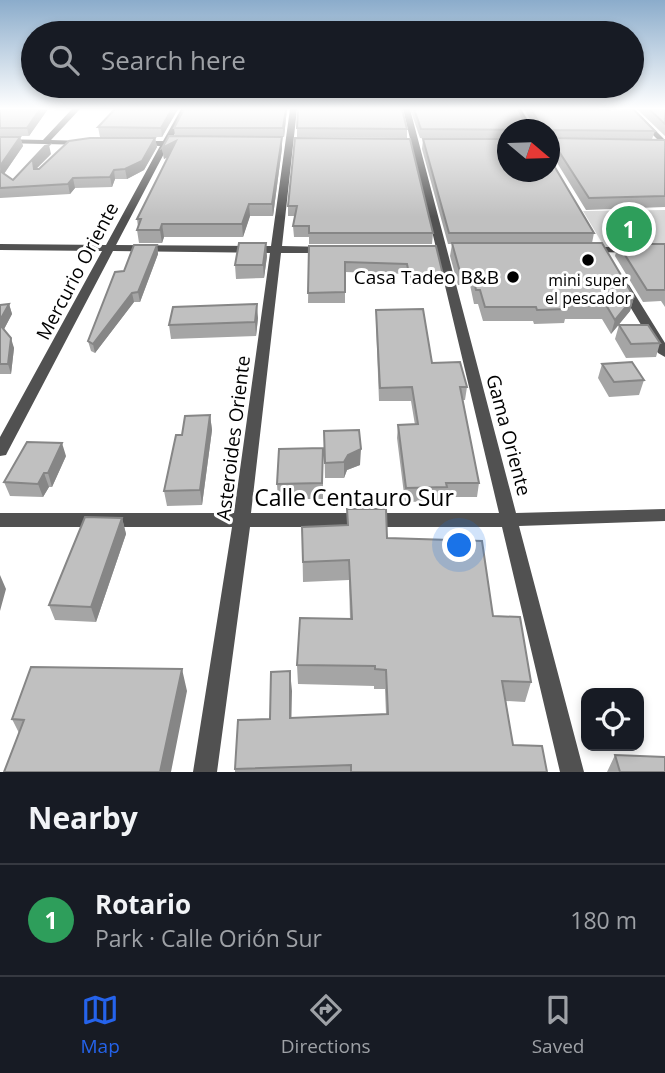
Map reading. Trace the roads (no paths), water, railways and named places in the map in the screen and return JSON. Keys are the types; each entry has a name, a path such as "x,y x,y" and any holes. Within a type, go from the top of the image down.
{"street":[{"path":"63,150 67,145"},
{"name":"Mercurio Oriente","path":"0,451 166,145"},
{"name":"Asteroides Oriente","path":"205,772 242,519 289,145"},
{"name":"Gama Oriente","path":"415,145 572,772"},
{"path":"595,239 609,261"},
{"path":"0,247 344,250"},
{"path":"575,250 665,250"},
{"path":"616,273 665,353"},
{"name":"Calle Centauro Sur","path":"0,520 511,520 665,515"}],"place":[{"name":"Rotario","path":"629,229"},
{"name":"mini super el pescador","path":"588,260"},
{"name":"Casa Tadeo B&B","path":"513,277"}]}
